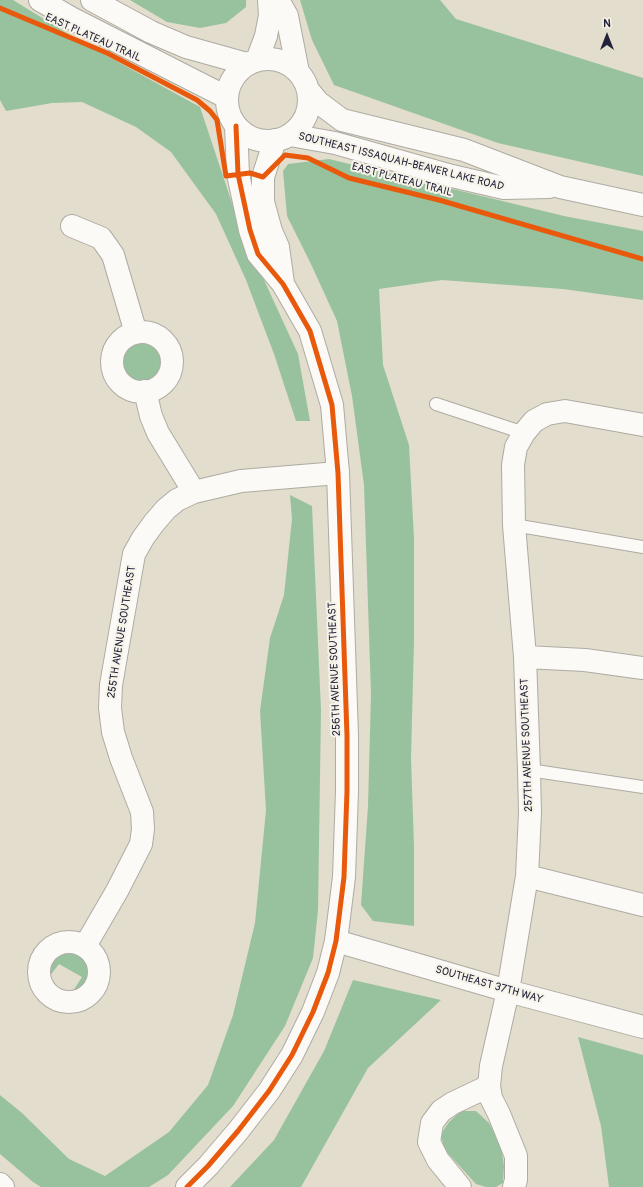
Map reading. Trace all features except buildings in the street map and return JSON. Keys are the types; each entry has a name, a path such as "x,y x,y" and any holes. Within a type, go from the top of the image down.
{"street":[{"path":"40,0 71,18 226,97"},
{"path":"92,0 151,32 186,46 252,62"},
{"path":"252,62 266,36 270,15 270,0"},
{"path":"278,0 286,16 309,103 306,116 300,126 282,137 260,140 247,135 236,126 227,107 226,97 230,84 236,73 252,62 268,58 290,64 303,81"},
{"name":"SOUTHEAST ISSAQUAH-BEAVER LAKE ROAD","path":"303,81 318,102 342,120 464,150 560,187 643,205"},
{"name":"256TH AVENUE SOUTHEAST","path":"187,1187 208,1166 238,1131 269,1091 292,1054 316,1005 328,973 336,941 344,877 347,791 347,728 338,473 332,405 310,331 283,284 258,254 250,230 238,174 236,126"},
{"name":"SOUTHEAST ISSAQUAH-BEAVER LAKE ROAD","path":"282,137 335,143 452,176 504,188 560,187"},
{"name":"256TH AVENUE SOUTHEAST","path":"282,137 263,177 263,202 271,231 278,247 283,284"},
{"path":"72,226 101,238 113,255 136,332"},
{"path":"136,332 145,332 162,340 168,348 171,357 171,366 168,376 154,389 135,391 126,387 118,380 113,371 113,352 118,343 126,336 136,332"},
{"path":"145,391 151,416 158,433 194,492"},
{"name":"257TH AVENUE SOUTHEAST","path":"514,1187 516,1180 516,1156 500,1114 491,1098 489,1086 491,1066 508,991 527,876 530,813 525,657 514,525 513,465 516,447 524,433 534,421 547,414 564,411 643,425"},
{"name":"255TH AVENUE SOUTHEAST","path":"85,946 117,891 141,844 143,829 142,812 121,758 113,732 110,708 111,685 134,554 150,528 166,509 177,500 194,492 241,481 338,473"},
{"path":"525,657 585,660 643,668"},
{"path":"527,876 643,905"},
{"name":"SOUTHEAST 37TH WAY","path":"336,941 508,991 643,1027"},
{"path":"460,1187 438,1160 429,1142 432,1124 441,1111 453,1103 489,1086"},
{"path":"0,1184 3,1187"}],"lane":[{"path":"436,404 524,433"},
{"path":"514,525 643,547"},
{"path":"529,770 643,787"}],"green space":[{"path":"0,0 13,0 78,40 200,107 238,221 298,354 310,421 296,421 274,354 246,280 216,214 171,152 136,127 82,102 52,103 6,111 0,100"},
{"path":"130,0 246,0 246,7 226,23 200,28 167,22"},
{"path":"300,0 440,0 456,19 643,78 643,176 498,143 334,85 312,40"},
{"path":"329,159 564,216 643,231 643,300 563,289 442,280 379,289 383,365 409,445 414,539 414,641 411,758 414,847 414,926 373,921 361,905 368,806 371,694 364,485 352,396 337,321 287,216 283,171 288,164"},
{"path":"141,341 156,347 162,362 156,377 141,383 126,377 120,362 126,347"},
{"path":"290,495 312,506 321,710 318,910 313,958 285,1026 233,1106 168,1175 149,1187 41,1187 0,1154 0,1095 22,1113 69,1159 105,1176 169,1132 208,1085 233,1015 255,923 266,810 260,711 270,638 284,595 292,519"},
{"path":"63,950 76,950 88,957 92,965 93,975 91,982 86,988 73,991 82,977 59,964 49,977 48,964 56,954"},
{"path":"353,980 441,1000 368,1068 301,1187 230,1187 274,1140 324,1051"},
{"path":"578,1037 643,1055 643,1187 609,1187 601,1126"},
{"path":"461,1111 476,1111 489,1123 501,1145 504,1166 503,1183 496,1187 486,1187 476,1184 444,1149 441,1134 449,1122"}],"cycle path":[{"name":"EAST PLATEAU TRAIL","path":"0,8 107,53 197,100 210,111 217,120 226,176 250,173 263,177 285,155 308,158 349,178 439,200 643,259"},
{"path":"187,1187 208,1166 238,1131 269,1091 292,1055 313,1012 328,973 336,941 344,877 347,736 338,473 332,405 310,331 283,284 258,254 250,230 238,174 236,126"}]}
